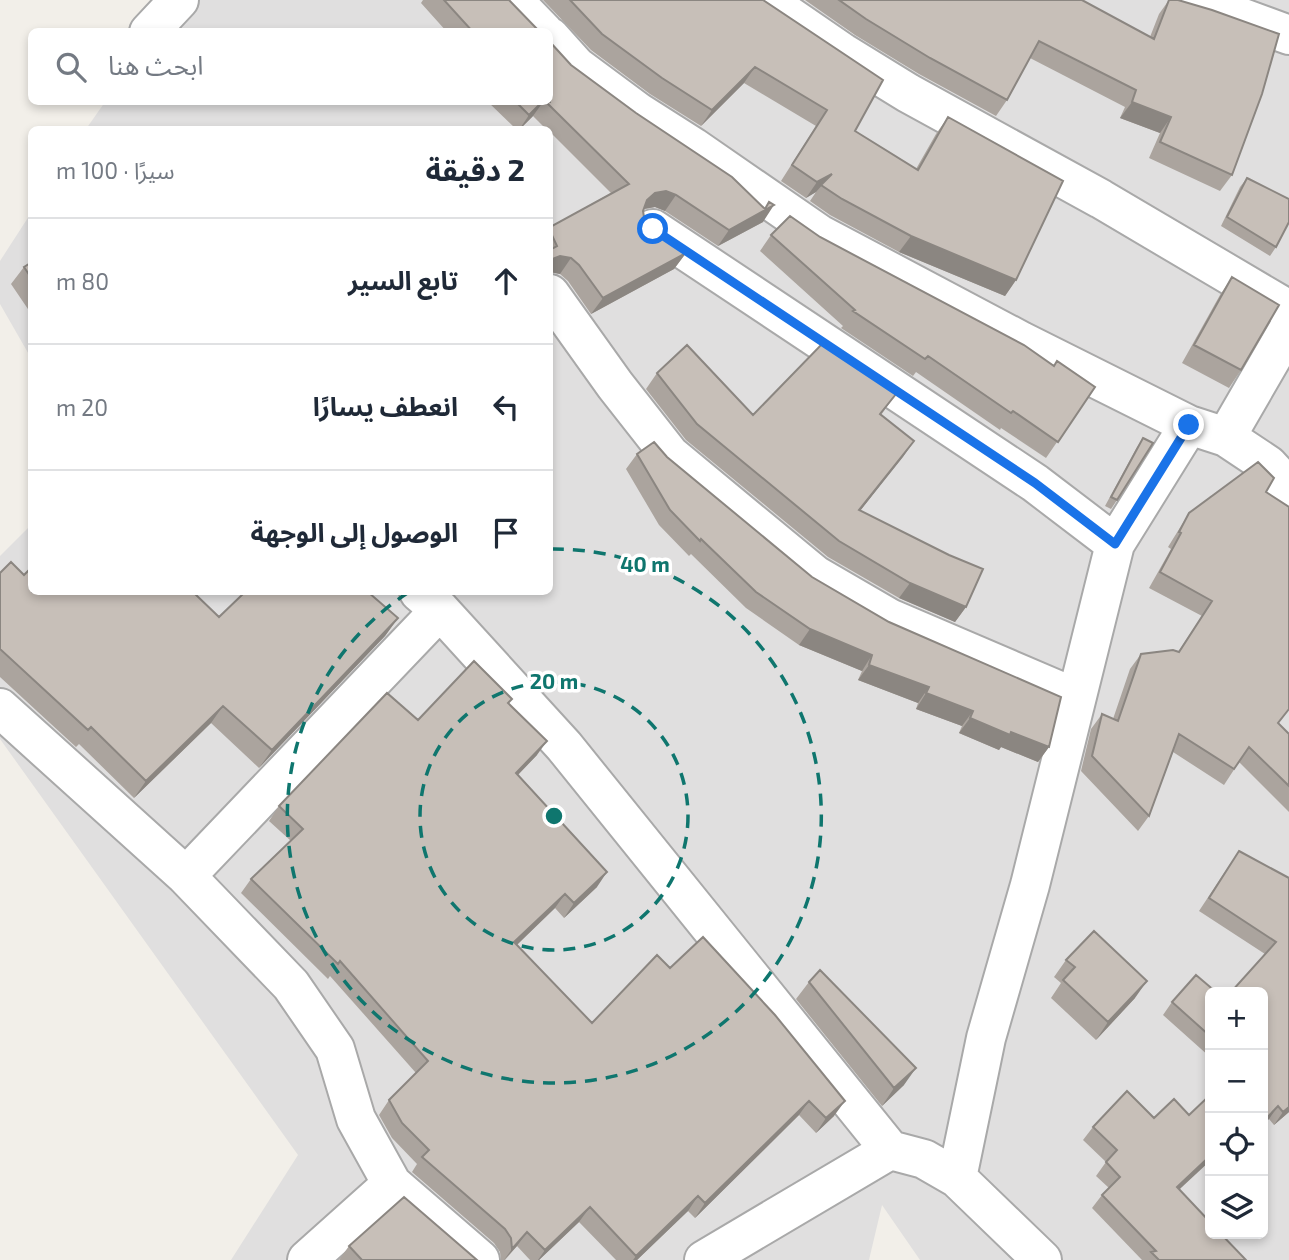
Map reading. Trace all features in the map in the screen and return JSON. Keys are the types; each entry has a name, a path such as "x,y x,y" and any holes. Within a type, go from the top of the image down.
{"street":[{"path":"153,28 179,0"},
{"path":"766,0 843,53 908,93 1101,199 1289,310"},
{"path":"1194,0 1289,35"},
{"path":"553,36 576,66 638,113 693,147 819,234 1021,341 1189,425 1226,437 1268,465 1289,488"},
{"path":"653,229 1035,483 1115,544"},
{"path":"553,298 615,385 670,455 815,575 889,618 1076,698"},
{"path":"1226,437 1289,328"},
{"path":"957,1178 986,1038 1030,885 1115,544 1189,425"},
{"path":"187,876 430,601 564,746 890,1150 924,1158 957,1178 1042,1260"},
{"path":"0,708 187,876 291,985 335,1049 356,1119 392,1184 480,1260"},
{"path":"705,1260 890,1150"},
{"path":"307,1260 392,1184"}],"shaded area":[{"path":"192,0 1289,0 1289,1260 920,1260 882,1205 869,1260 231,1260 298,1155 0,739 0,556 28,528 28,595 553,595 553,126 88,126 103,105 553,105 553,28 167,28"},
{"path":"28,218 28,353 0,304 0,261"}],"building":[{"path":"444,0 509,0 536,28 469,28"},
{"path":"570,0 763,0 883,80 855,131 918,170 948,117 1063,181 1016,280 911,236 842,199 821,185 832,174 817,182 792,165 827,110 755,67 712,110 602,34"},
{"path":"839,0 1082,0 1154,39 1169,0 1178,0 1279,34 1262,94 1232,175 1160,142 1171,117 1132,102 1136,90 1039,41 1007,100 930,58"},
{"path":"553,45 571,65 636,113 732,177 765,209 769,202 774,205 729,230 676,195 666,191 655,193 647,200 643,211 645,223 652,231 686,253 603,298 571,258 560,256 553,259 553,248 557,246 553,237 553,225 629,184 549,105 553,105"},
{"path":"519,105 539,105 529,115"},
{"path":"1247,178 1289,199 1289,222 1276,247 1227,217"},
{"path":"790,216 820,237 1024,345 1054,366 1057,361 1095,387 1058,442 928,356 925,359 853,311 855,310 771,235"},
{"path":"1232,277 1279,305 1241,370 1194,345"},
{"path":"822,344 896,394 880,414 914,441 859,510 983,569 966,607 910,583 839,541 697,424 657,373 687,345 753,415"},
{"path":"1143,438 1153,443 1117,500 1111,497"},
{"path":"654,442 667,457 812,577 889,622 1061,697 1049,747 1011,732 1010,735 970,718 973,711 926,693 929,687 869,665 872,655 810,629 756,592 670,510 637,454"},
{"path":"1258,462 1274,478 1266,492 1289,507 1289,709 1278,723 1289,734 1289,786 1249,747 1234,769 1179,734 1149,816 1092,756 1102,714 1118,721 1141,654 1173,650 1179,652 1212,601 1160,572 1189,513"},
{"path":"11,562 24,575 28,571 28,595 196,595 219,617 242,595 371,595 398,618 272,750 223,706 146,781 91,727 88,730 0,649 0,573"},
{"path":"474,661 512,699 508,703 547,741 516,773 607,872 574,903 565,894 514,942 592,1023 657,955 670,968 703,937 775,1015 845,1101 826,1118 809,1101 705,1203 698,1196 636,1256 590,1207 545,1250 527,1232 512,1249 511,1238 505,1229 422,1157 429,1150 402,1123 389,1100 428,1061 340,961 338,964 251,879 303,829 279,806 387,693 418,720"},
{"path":"1239,851 1289,878 1289,1107 1283,1112 1278,1106 1268,1117 1268,987 1236,987 1276,942 1209,898"},
{"path":"1094,931 1147,981 1108,1022 1063,980 1075,967 1066,960"},
{"path":"820,970 916,1068 894,1088 809,982"},
{"path":"1196,975 1210,987 1205,987 1205,1032 1172,1002"},
{"path":"1127,1091 1154,1118 1174,1099 1189,1115 1205,1100 1205,1161 1177,1187 1205,1217 1205,1239 1226,1239 1246,1260 1159,1260 1151,1252 1156,1251 1102,1195 1120,1177 1106,1162 1117,1150 1093,1127"},
{"path":"404,1197 477,1260 362,1260 349,1246"}],"route":[{"path":"653,229 1035,483 1115,544 1189,425"}]}
